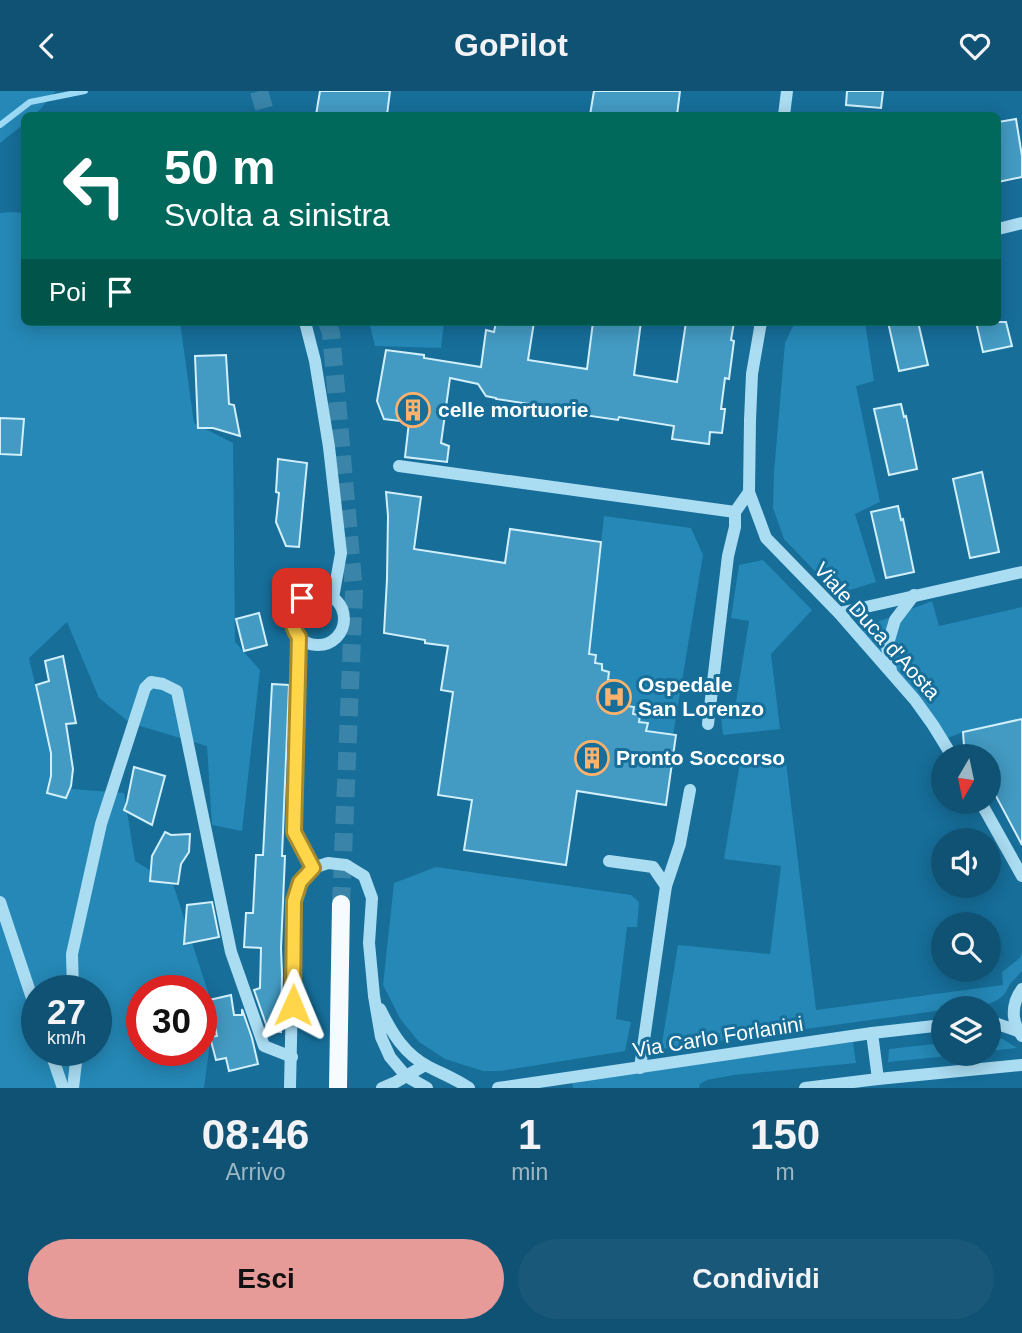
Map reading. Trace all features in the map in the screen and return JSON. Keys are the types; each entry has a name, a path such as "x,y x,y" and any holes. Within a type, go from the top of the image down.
{"main road":[{"path":"341,904 343,1085"}],"street":[{"path":"784,112 787,91"},
{"path":"1001,228 1022,223"},
{"path":"306,326 315,361 329,447 341,554 333,598"},
{"path":"708,724 735,512 749,492 752,375 760,326"},
{"path":"398,465 735,512"},
{"name":"Viale Duca d'Aosta","path":"749,492 766,538 839,613 915,700 945,744"},
{"path":"839,613 1022,572"},
{"path":"309,594 326,594 339,603 344,619 338,635 332,641 315,645 299,637 292,618 296,604 302,598 309,594"},
{"path":"892,674 887,646 895,620 914,595"},
{"path":"299,637 294,832 313,868"},
{"path":"73,975 72,954 101,824 145,688 151,682 163,684 177,691 235,964 264,1045 292,1057"},
{"path":"640,1068 666,886 680,844 690,790"},
{"path":"988,814 1022,876"},
{"path":"609,861 653,867 666,886"},
{"path":"290,1088 294,901 300,882 313,868 328,863 346,865 364,876 372,898 369,943 381,1037 390,1057 406,1076 427,1088"},
{"path":"0,902 24,975"},
{"path":"1020,1034 1013,1014 1014,1005 1022,989"},
{"path":"374,996 393,1034 406,1051 425,1065 457,1079 469,1088"},
{"path":"1001,1013 1014,1005"},
{"path":"1001,1025 1020,1034"},
{"name":"Via Carlo Forlanini","path":"498,1088 571,1083 640,1068 931,1026"},
{"path":"872,1033 878,1079"},
{"path":"382,1088 425,1065"},
{"path":"805,1088 1021,1065"},
{"path":"56,1066 64,1088"},
{"path":"73,1088 76,1066"}],"shaded area":[{"path":"0,91 56,91 38,112 21,112 21,126 0,143"},
{"path":"0,213 21,213 21,326 181,326 194,423 233,443 235,642 260,670 242,831 212,825 207,746 130,723 99,698 67,622 29,658 59,788 124,793 135,861 173,884 202,975 126,975 126,1066 207,1066 204,1088 0,1088"},
{"path":"370,326 444,326 441,348 375,346"},
{"path":"793,326 866,326 874,381 856,386 880,502 855,514 876,582 837,594 784,539 773,508 785,343"},
{"path":"604,516 691,528 703,555 673,735 646,731 647,723 639,722 640,715 633,714 634,707 627,706 621,697 621,690 614,689 615,681 608,680 609,672 602,670 602,664 595,663 596,655 589,654"},
{"path":"763,560 812,610 771,654 780,729 723,735 721,717 735,708 749,621 731,618 739,565"},
{"path":"932,601 939,626 1022,607 1022,718 963,732 937,742 859,629"},
{"path":"742,751 785,754 816,1010 1003,985 1002,972 1020,958 1022,952 1022,971 1001,997 931,996 931,1012 661,1049 678,945 770,954 781,866 724,859"},
{"path":"436,867 631,895 639,902 637,927 627,927 616,1019 631,1022 625,1051 500,1071 483,1071 445,1059 419,1042 401,1020 383,985 394,883"},
{"path":"1001,1039 1003,1039 1017,1048 1001,1050"},
{"path":"853,1042 856,1063 734,1075 707,1080 700,1084 699,1088 573,1088 572,1082"},
{"path":"931,1044 931,1058 888,1062 889,1049"}],"building":[{"path":"320,91 390,91 387,112 316,112"},
{"path":"594,91 680,91 677,112 590,112"},
{"path":"847,91 883,91 881,108 846,105"},
{"path":"1016,119 1022,156 1022,177 1001,181 1001,122"},
{"path":"1001,322 1006,322 1012,346 983,352 977,326 1001,326"},
{"path":"495,326 533,326 528,360 587,369 592,326 640,326 634,375 677,382 685,326 733,326 729,379 725,378 721,409 725,409 722,433 710,432 709,444 672,439 674,426 556,411 556,408 496,399 486,396 478,384 450,378 441,443 449,446 447,462 405,457 409,422 384,419 377,401 386,350 481,367 486,330 494,332"},
{"path":"889,326 919,326 928,365 899,371"},
{"path":"226,355 229,404 234,405 240,436 213,428 198,428 195,356"},
{"path":"901,404 917,469 889,475 874,409"},
{"path":"0,418 24,419 21,455 0,454"},
{"path":"278,459 307,463 299,547 286,546 276,522"},
{"path":"982,472 999,552 970,558 953,479"},
{"path":"386,492 421,497 414,549 505,563 510,529 601,542 589,654 596,655 595,663 602,664 602,670 609,672 608,680 615,681 614,689 622,690 621,697 628,698 627,706 634,707 633,714 640,715 639,722 648,723 646,731 676,735 666,805 577,791 566,865 464,850 472,800 438,795 453,692 441,690 448,646 384,633 388,516"},
{"path":"898,506 914,572 886,578 871,512"},
{"path":"259,613 267,645 244,651 236,619"},
{"path":"63,656 76,723 66,724 73,769 66,798 47,793 51,776 51,753 36,685 49,681 45,661"},
{"path":"272,684 289,685 282,856 285,856 281,1032 268,1030 254,990 260,988 261,948 244,947 246,913 253,913 256,855 263,855"},
{"path":"1022,719 1022,845 1001,806 1001,744 964,744 963,732"},
{"path":"134,767 165,776 152,825 124,810"},
{"path":"165,832 171,835 190,834 189,852 181,864 178,884 150,881 152,856"},
{"path":"212,902 219,937 184,944 187,905"},
{"path":"231,995 234,1015 242,1015 242,1009 258,1064 229,1071 226,1058 217,1060 217,998"}],"waterway":[{"path":"0,125 30,102 85,91"}],"tunnel":[{"path":"259,91 265,112"},
{"path":"328,326 354,591 341,904"}],"place":[{"name":"celle mortuorie","path":"413,410"},
{"name":"Ospedale San Lorenzo","path":"614,697"},
{"name":"Pronto Soccorso","path":"592,758"}],"route":[{"path":"293,1005 294,901 300,882 313,868 294,832 299,637 292,625 292,618 296,604 302,598"}]}
